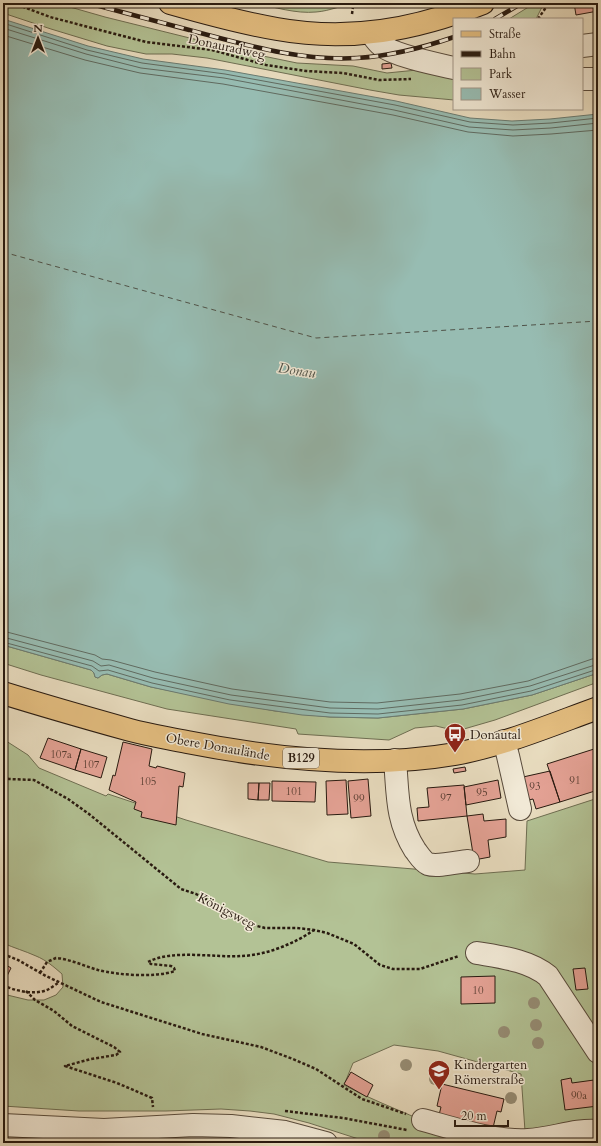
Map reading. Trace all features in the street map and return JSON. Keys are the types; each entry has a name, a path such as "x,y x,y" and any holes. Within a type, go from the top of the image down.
{"main road":[{"path":"170,3 245,23 278,30 316,34 371,33 400,29 424,24 456,14 483,3"},
{"name":"Obere Donaulände","path":"3,693 131,730 211,747 272,756 323,760 395,760 455,754 504,742 598,708"}],"street":[{"path":"371,33 381,45 392,51 420,60 453,68"},
{"path":"583,46 598,44"},
{"path":"583,79 598,79"},
{"path":"504,742 520,809"},
{"path":"395,760 401,820 407,834 423,861 429,864 468,861"},
{"path":"477,953 529,965 539,969 548,976 598,1052"},
{"path":"3,1125 172,1135 193,1125 250,1127 285,1132 326,1143"},
{"path":"416,1125 507,1140 530,1140 578,1132 598,1131"}],"path":[{"name":"Donauradweg","path":"13,3 50,17 146,42 212,50 266,65 306,71 343,73 379,80 414,79"},
{"path":"352,15 353,7 373,3"},
{"path":"539,18 548,3"},
{"name":"Königsweg","path":"3,777 8,779 34,780 68,799 89,814 181,889 196,894 254,925 265,928 297,928 314,930 332,935 354,944 380,965 393,969 420,969 450,958 477,953"},
{"path":"40,973 47,962 56,958 112,973 144,975 170,972 175,970 171,966 151,964 148,962 159,958 184,955 231,957 255,955 282,946 303,937 314,930"},
{"path":"3,954 101,1002 202,1034 277,1052 316,1070 362,1098 416,1125"},
{"path":"3,985 8,988 36,992 48,990 58,982"},
{"path":"26,991 35,1000 54,1011 72,1026 114,1047 121,1053 65,1066 117,1083 152,1098 153,1106"},
{"path":"282,1111 314,1113 343,1118 416,1125"}],"green space":[{"path":"3,3 56,3 105,17 297,63 353,66 387,73 417,70 453,76 453,100 399,95 207,58 172,54 146,54 107,46 3,13"},
{"path":"255,3 356,3 316,12 301,12"},
{"path":"535,3 544,3 536,18 511,18"},
{"path":"3,645 91,670 95,677 98,678 107,674 151,687 275,711 330,717 378,718 463,709 532,695 598,673 598,682 495,720 457,731 436,726 415,728 389,740 298,734 296,729 167,709 41,675 3,663"},
{"path":"3,739 28,755 39,768 106,796 108,794 186,820 328,862 475,874 525,870 527,821 598,798 598,1119 525,1131 521,1074 438,1051 394,1045 353,1063 344,1085 383,1104 449,1132 447,1140 466,1143 371,1143 309,1123 274,1114 250,1111 221,1109 166,1111 79,1111 3,1106 3,994 28,1000 44,1000 56,995 63,987 62,974 50,964 36,956 3,943"}],"water":[{"name":"Donau","path":"3,19 88,46 143,59 225,70 396,101 470,118 512,121 598,114 598,673 532,695 463,709 378,718 330,717 302,715 229,704 151,687 107,674 98,678 95,677 91,670 3,645"}],"building":[{"path":"574,3 598,3 598,11 576,15"},
{"path":"391,63 392,68 382,69 382,64"},
{"path":"48,738 81,749 75,770 40,758"},
{"path":"123,742 152,749 149,766 156,768 157,766 185,773 183,787 179,786 176,825 141,817 142,812 134,809 136,802 109,790 113,775 115,776"},
{"path":"81,749 107,757 101,778 75,770"},
{"path":"594,749 597,759 598,758 598,790 560,802 547,764"},
{"path":"465,767 466,771 454,773 453,769"},
{"path":"550,771 560,802 536,809 533,799 520,802 514,779"},
{"path":"368,779 371,816 351,818 348,781"},
{"path":"346,780 348,814 327,815 326,781"},
{"path":"498,780 501,798 466,805 464,787"},
{"path":"272,781 316,782 315,802 272,801"},
{"path":"248,783 259,783 258,800 248,799"},
{"path":"259,783 270,783 269,800 258,800"},
{"path":"464,785 467,816 418,821 417,808 429,807 427,788"},
{"path":"483,814 484,821 506,819 506,837 488,840 490,857 474,860 467,816"},
{"path":"3,963 11,968 6,978 3,977"},
{"path":"585,968 588,989 576,990 573,969"},
{"path":"495,976 495,1003 461,1004 461,977"},
{"path":"351,1072 373,1085 367,1097 344,1084"},
{"path":"571,1078 572,1083 594,1080 598,1106 565,1110 561,1080"},
{"path":"442,1084 504,1099 501,1112 497,1111 492,1132 438,1119 441,1107 437,1106"}],"ferry route":[{"path":"3,252 316,338 598,321"}],"railway":[{"path":"88,3 245,44 319,58 357,58 382,55 418,48 453,37"},
{"path":"497,18 522,3"}],"place":[{"name":"Donautal","path":"455,754"},
{"name":"Kindergarten Römerstraße","path":"439,1090"}]}
